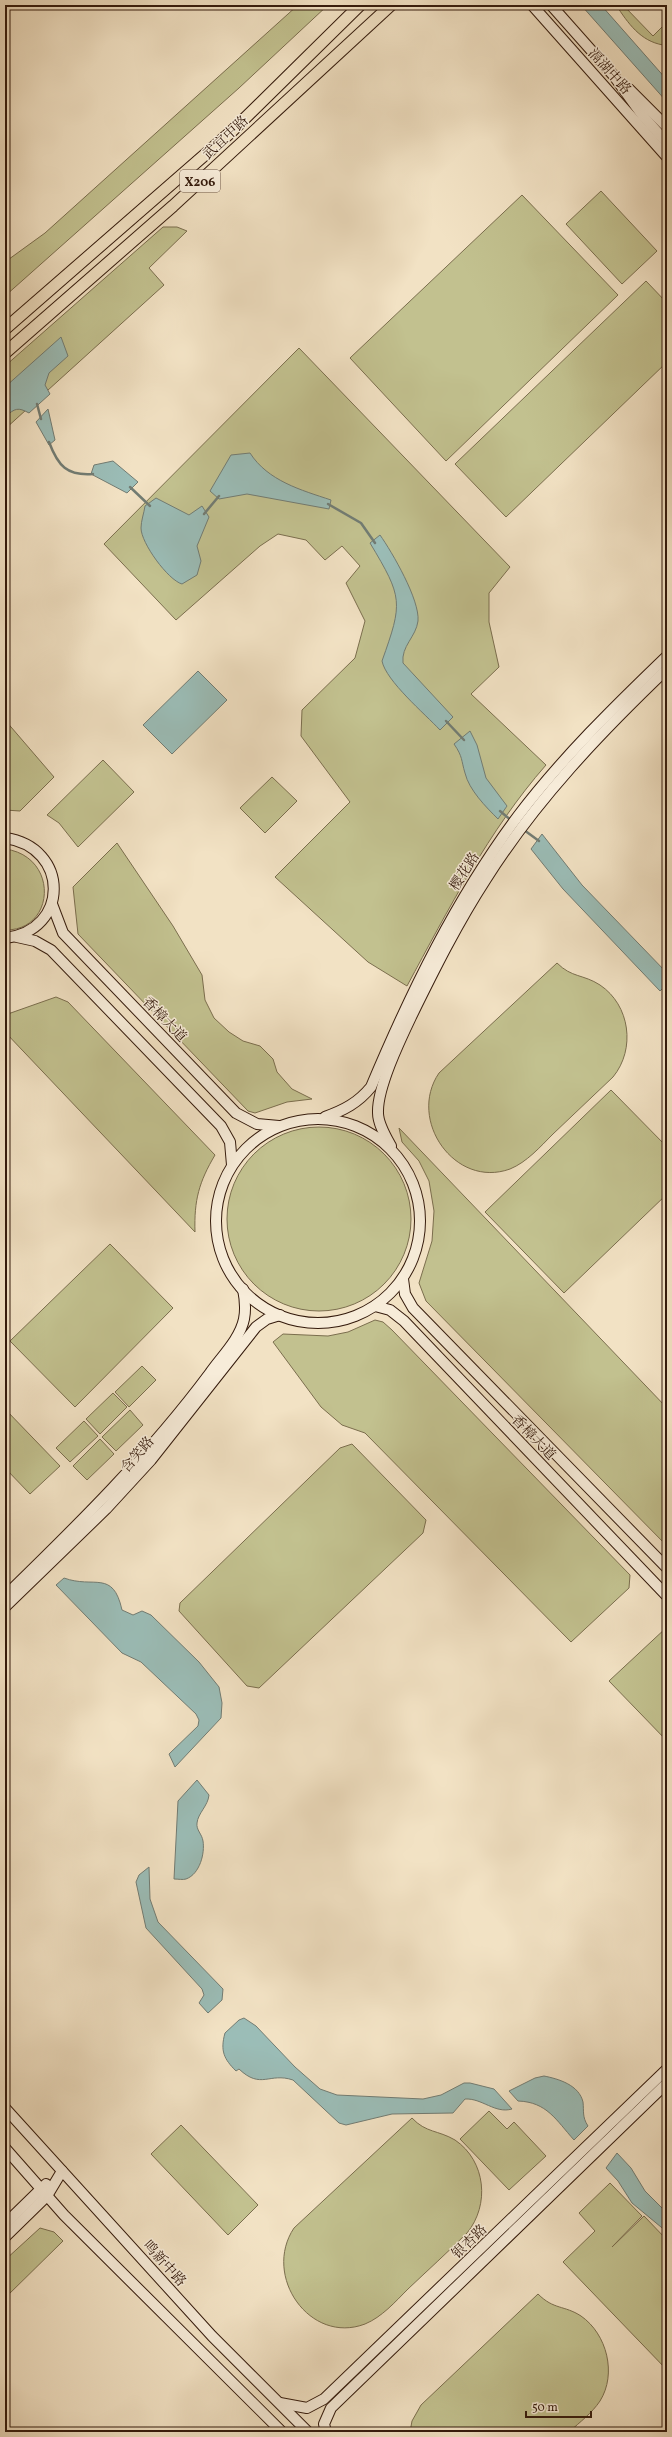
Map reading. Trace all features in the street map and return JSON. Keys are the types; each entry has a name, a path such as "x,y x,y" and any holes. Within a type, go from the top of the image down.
{"main road":[{"name":"武宜中路","path":"5,329 231,132 360,5"},
{"name":"武宜中路","path":"5,353 173,206 391,5"}],"street":[{"name":"滆湖中路","path":"532,5 667,157"},
{"name":"滆湖中路","path":"551,5 614,76 643,116 667,143"},
{"path":"614,76 650,108 667,127"},
{"name":"樱花路","path":"322,1119 350,1106 362,1098 371,1087 425,968 454,913 574,750 667,656"},
{"name":"樱花路","path":"523,818 581,755 667,669"},
{"name":"樱花路","path":"395,1154 378,1114 379,1095 404,1030 430,978 511,834"},
{"path":"5,838 18,840 33,847 44,858 53,878 54,888 52,904 44,918 33,930 17,937"},
{"name":"香樟大道","path":"52,904 63,933 236,1112 257,1124 280,1126"},
{"path":"5,938 17,937 35,941 51,950 221,1126 230,1142 232,1165"},
{"path":"310,1118 322,1119 335,1119 356,1125 374,1134 395,1154 410,1175 416,1189 421,1219 414,1258 403,1279 389,1295 375,1306 352,1318 322,1323 304,1322 280,1315 258,1303 243,1289 223,1258 216,1222 217,1203 226,1176 232,1165 252,1142 268,1131 280,1126 310,1118"},
{"name":"香樟大道","path":"403,1279 405,1294 413,1308 667,1568"},
{"name":"含笑路","path":"5,1596 85,1519 180,1414 236,1337 244,1320 246,1304 243,1289"},
{"name":"香樟大道","path":"375,1306 390,1310 404,1321 667,1596"},
{"name":"含笑路","path":"5,1607 106,1509 151,1460 256,1327 267,1319 280,1315"},
{"name":"银杏路","path":"280,2403 307,2408 324,2399 667,2069"},
{"name":"银杏路","path":"326,2432 324,2424 331,2408 667,2083"},
{"name":"鸣新中路","path":"5,2108 212,2336 308,2432"},
{"path":"5,2148 75,2226 282,2432"},
{"path":"5,2237 62,2171"},
{"path":"5,2224 44,2192"}],"shaded area":[{"path":"298,5 328,5 239,88 5,296 5,262 45,233"},
{"path":"616,5 623,5 653,36 664,25 667,28 667,41 663,45 648,40 630,25"},
{"path":"601,191 657,251 622,284 566,224"},
{"path":"522,195 618,295 446,461 350,358"},
{"path":"163,227 177,227 187,231 149,268 164,285 5,429 5,366"},
{"path":"646,281 667,303 667,362 506,517 455,464"},
{"path":"299,348 510,567 489,593 489,622 499,667 471,694 546,765 506,816 470,871 407,986 368,962 275,877 350,802 301,736 302,710 355,658 365,621 346,583 360,566 342,546 325,560 306,540 278,534 260,546 176,620 104,544"},
{"path":"5,720 54,777 20,811 5,810"},
{"path":"103,760 134,792 78,847 59,823 47,815"},
{"path":"272,777 297,801 265,833 240,808"},
{"path":"117,843 173,926 202,975 205,1000 214,1018 229,1032 243,1041 260,1046 273,1059 277,1072 292,1089 312,1099 287,1102 255,1113 248,1111 78,934 73,887"},
{"path":"5,849 23,855 35,865 42,878 44,892 42,907 34,919 22,927 5,930"},
{"path":"557,963 562,968 573,974 600,985 618,1004 626,1028 627,1041 625,1054 620,1066 613,1077 528,1158 510,1169 490,1173 471,1169 455,1160 442,1146 433,1129 429,1111 431,1091 439,1073"},
{"path":"56,997 68,1002 215,1155 201,1183 195,1210 195,1232 5,1032 5,1015"},
{"path":"611,1090 667,1147 667,1194 564,1293 485,1212"},
{"path":"319,1127 337,1129 354,1134 370,1143 384,1154 395,1168 404,1184 409,1201 411,1219 409,1237 404,1254 395,1270 384,1284 370,1295 354,1304 337,1309 319,1311 301,1309 284,1304 268,1295 254,1284 243,1270 234,1254 229,1237 227,1219 229,1201 234,1184 243,1168 254,1154 268,1143 284,1134 301,1129"},
{"path":"399,1128 667,1408 667,1546 426,1301 419,1283 432,1241 434,1211 429,1181 419,1161 402,1142"},
{"path":"110,1244 173,1308 75,1407 10,1341"},
{"path":"375,1320 383,1322 392,1330 630,1575 629,1588 571,1642 365,1433 342,1425 321,1407 273,1342 283,1334 328,1336 348,1332"},
{"path":"142,1366 156,1380 129,1407 115,1392"},
{"path":"113,1393 127,1407 100,1434 86,1419"},
{"path":"5,1409 60,1466 30,1494 5,1468"},
{"path":"130,1410 143,1425 116,1451 102,1437"},
{"path":"84,1421 98,1436 70,1462 56,1448"},
{"path":"100,1439 114,1454 87,1480 73,1466"},
{"path":"352,1444 426,1520 423,1533 259,1688 247,1686 179,1611 180,1603 340,1448"},
{"path":"667,1627 667,1741 609,1681"},
{"path":"489,2111 507,2129 514,2122 546,2156 509,2190 460,2139"},
{"path":"412,2118 427,2129 455,2140 473,2159 481,2184 479,2210 467,2233 383,2313 365,2324 345,2328 326,2325 310,2316 297,2302 288,2285 284,2266 286,2247 294,2228"},
{"path":"181,2125 258,2205 228,2235 151,2154"},
{"path":"610,2183 642,2216 612,2247 644,2216 667,2240 667,2370 563,2262 595,2231 579,2213"},
{"path":"40,2228 54,2232 63,2241 5,2298 5,2260"},
{"path":"538,2294 549,2303 581,2316 590,2324 603,2344 607,2355 608,2379 600,2401 593,2410 569,2432 410,2432 412,2421 421,2405"}],"water":[{"path":"581,5 601,5 667,80 667,102"},
{"path":"61,337 68,356 49,373 45,385 50,394 29,413 17,409 5,417 5,387"},
{"path":"48,409 55,440 49,445 36,422"},
{"path":"250,453 257,463 276,478 297,488 331,500 329,509 247,494 219,499 210,491 231,455"},
{"path":"113,461 138,482 127,493 91,474 94,465"},
{"path":"156,498 189,515 202,506 209,517 197,546 201,561 197,575 182,584 170,576 156,560 145,543 142,535 141,525 145,506"},
{"path":"380,535 404,576 415,601 417,612 417,627 406,646 403,663 453,717 440,730 398,687 385,669 382,661 394,625 396,600 389,576 370,543"},
{"path":"198,671 227,700 172,754 143,725"},
{"path":"470,731 477,745 486,778 507,806 498,819 478,798 470,786 460,755 454,744"},
{"path":"542,834 582,885 667,973 667,984 660,991 563,889 531,849"},
{"path":"64,1578 75,1581 108,1585 113,1589 118,1597 122,1610 133,1615 142,1611 151,1615 199,1662 219,1687 222,1703 221,1718 175,1767 169,1754 198,1726 199,1720 196,1714 141,1662 122,1653 56,1585"},
{"path":"197,1780 209,1795 207,1803 199,1816 197,1823 197,1828 203,1841 202,1857 195,1873 185,1879 174,1879 178,1801"},
{"path":"149,1867 150,1899 158,1922 223,1989 222,2000 208,2013 199,2003 204,1995 202,1989 146,1928 136,1882 139,1875"},
{"path":"244,2018 256,2026 295,2067 320,2089 337,2095 423,2099 441,2095 464,2083 470,2083 494,2089 512,2109 506,2110 494,2108 471,2099 465,2099 453,2113 392,2114 346,2125 339,2123 293,2080 278,2078 259,2080 247,2075 239,2069 236,2071 232,2067 223,2050 225,2033 239,2020"},
{"path":"544,2076 568,2084 581,2096 584,2117 588,2126 574,2140 550,2113 528,2102 518,2101 509,2091 535,2078"},
{"path":"617,2153 631,2168 645,2191 667,2213 667,2232 632,2203 618,2181 606,2168"}],"waterway":[{"path":"37,404 41,419"},
{"path":"49,442 56,457 65,468 76,473 93,474"},
{"path":"130,487 150,506"},
{"path":"204,514 219,496"},
{"path":"328,504 361,523 375,543"},
{"path":"446,721 464,740"},
{"path":"500,811 512,821"},
{"path":"524,830 539,841"}]}
